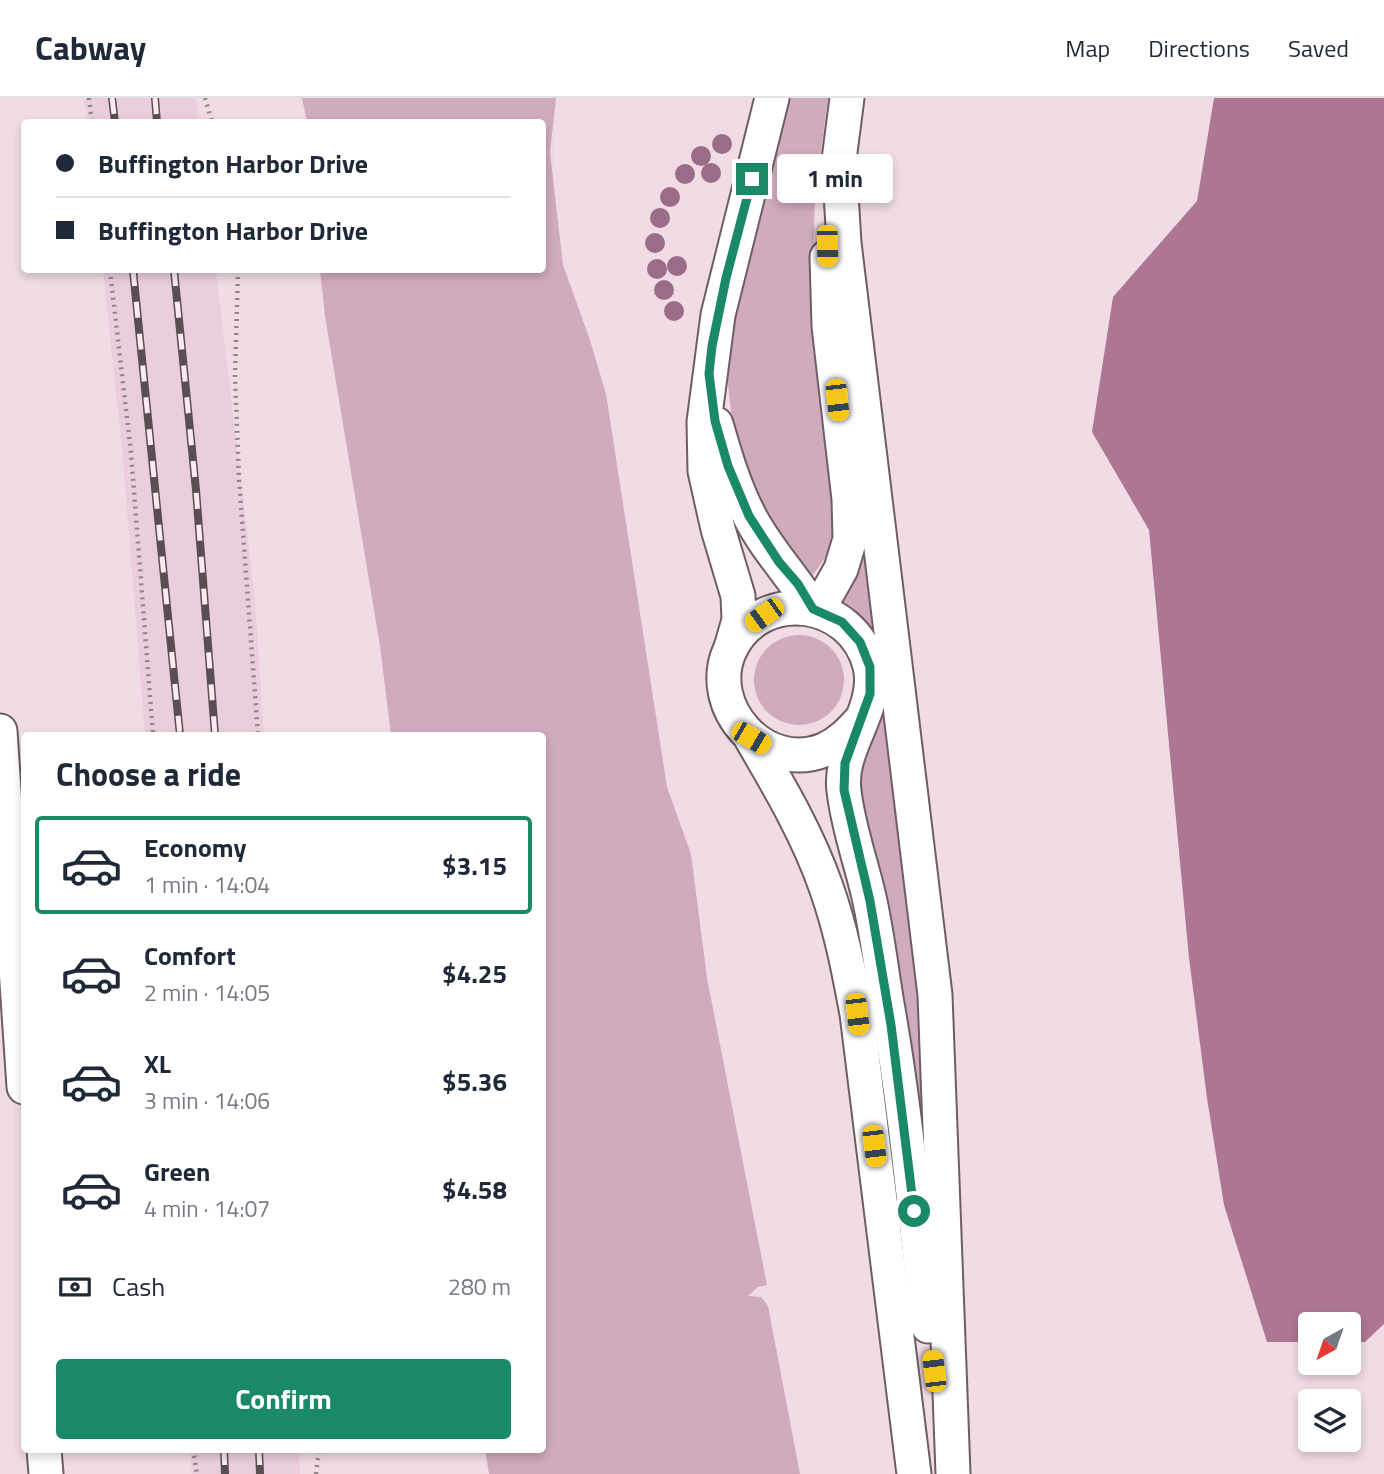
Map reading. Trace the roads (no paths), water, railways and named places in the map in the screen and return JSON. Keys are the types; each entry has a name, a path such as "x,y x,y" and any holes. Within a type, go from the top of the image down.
{"street":[{"path":"772,98 721,303 704,422 705,471 718,529 738,596 739,620 724,674 726,697 735,720 751,738 781,789 808,845 836,916 849,969 914,1474"},
{"path":"815,609 841,569 850,540 849,499 829,326 827,246 847,98"},
{"path":"839,162 846,257 935,995 953,1474"},
{"path":"709,374 715,421 728,466 749,516 779,562 815,609"},
{"path":"730,651 744,630 764,615 788,608 815,609 842,622 860,642 870,667 870,694 845,763 844,790 870,901 891,1025 937,1398 953,1474"},
{"path":"751,738 772,750 797,755 822,751 844,738 861,720"},
{"path":"0,731 21,1042"},
{"path":"44,1453 46,1474"}],"railway":[{"path":"112,98 115,119"},
{"path":"155,98 157,119"},
{"path":"133,273 180,732"},
{"path":"174,273 196,490 215,732"},
{"path":"224,1453 225,1474"},
{"path":"259,1453 260,1474"}]}
